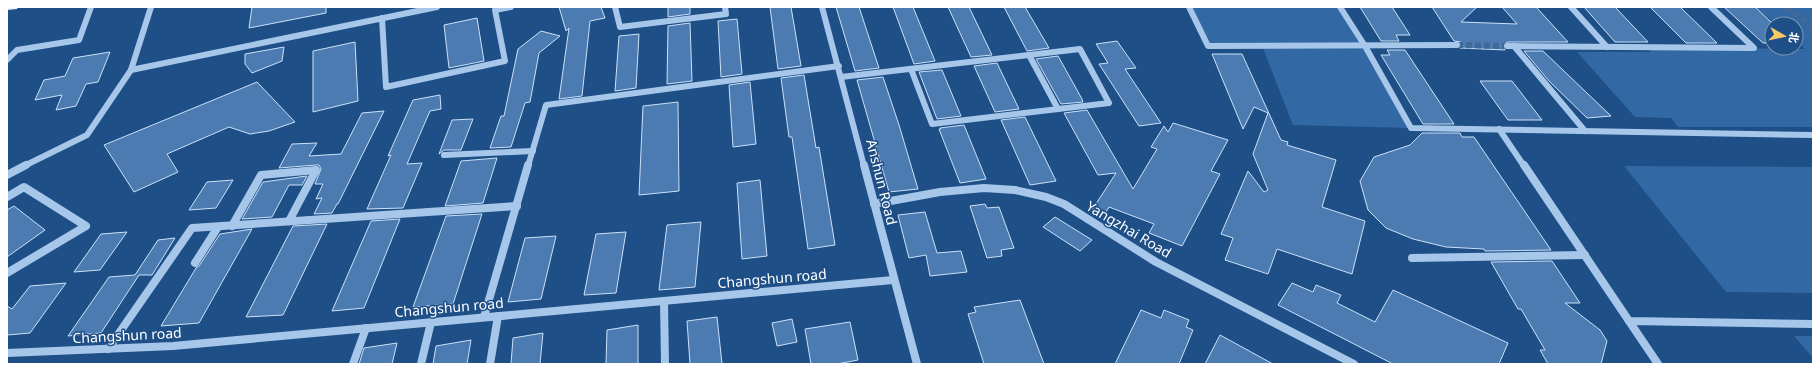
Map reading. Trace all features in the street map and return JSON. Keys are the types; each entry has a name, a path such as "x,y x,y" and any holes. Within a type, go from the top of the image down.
{"main road":[{"path":"7,9 14,7"}],"street":[{"path":"7,60 17,50 79,40 91,7"},
{"path":"7,175 87,135 131,70 151,7"},
{"path":"131,70 437,7"},
{"path":"382,18 386,87 505,61 495,10 511,7"},
{"path":"615,7 620,27 726,14 725,7"},
{"name":"Anshun Road","path":"822,7 842,77 917,364"},
{"path":"1189,7 1208,46 1457,46"},
{"path":"1340,7 1365,46 1411,128 1813,135"},
{"path":"1571,7 1607,47"},
{"path":"1585,131 1511,46 1754,48 1711,7"},
{"path":"842,77 1080,49 1109,103 932,124 911,69"},
{"path":"1030,55 1058,109"},
{"path":"484,317 546,105 839,66"},
{"path":"1499,129 1658,364"},
{"path":"444,155 533,150"},
{"path":"232,226 261,175 316,170 289,221"},
{"path":"7,197 24,187 86,226 7,273"},
{"name":"Yangzhai Road","path":"874,204 940,192 984,188 1015,190 1046,197 1064,204 1156,262 1354,364"},
{"path":"108,349 192,228 517,206"},
{"path":"195,263 218,227"},
{"path":"1412,258 1584,255"},
{"name":"Changshun road","path":"8,356 172,346 894,280"},
{"path":"664,301 665,364"},
{"path":"490,364 498,316"},
{"path":"1629,321 1813,324"},
{"path":"421,364 430,322"},
{"path":"352,364 366,328"}],"shaded area":[{"path":"1189,7 1340,7 1411,128 1293,125 1262,46 1208,46"},
{"path":"1755,7 1813,7 1813,127 1678,127 1671,118 1635,117 1577,52 1651,52 1646,47 1764,48 1764,56 1804,56 1804,16 1766,16"},
{"path":"1624,166 1813,167 1813,293 1726,292"},
{"path":"1794,336 1813,336 1813,358"}],"building":[{"path":"252,7 326,7 326,13 249,28"},
{"path":"559,7 601,7 605,18 590,21 582,96 559,99 569,28 566,31"},
{"path":"668,7 690,7 690,14 668,17"},
{"path":"770,7 791,7 801,66 778,69"},
{"path":"836,7 859,7 879,68 855,71"},
{"path":"893,7 913,7 935,61 914,64"},
{"path":"948,7 969,7 992,55 971,57"},
{"path":"1004,7 1025,7 1049,48 1027,51"},
{"path":"1360,7 1392,7 1410,35 1396,35 1399,41 1381,41"},
{"path":"1432,7 1477,7 1461,22 1517,24 1502,7 1536,7 1568,42 1507,42 1503,46 1505,50 1460,48 1461,42 1454,41"},
{"path":"1584,7 1615,7 1648,42 1615,42"},
{"path":"1650,7 1680,7 1717,43 1686,43"},
{"path":"1724,7 1755,7 1765,16 1763,43"},
{"path":"477,18 484,61 449,68 444,25"},
{"path":"737,19 742,74 721,77 718,21"},
{"path":"690,23 692,81 667,84 668,26"},
{"path":"541,31 560,36 539,53 530,102 525,103 511,147 490,148 501,116 504,116 518,49"},
{"path":"639,34 636,88 615,91 619,36"},
{"path":"1117,41 1136,68 1125,69 1161,123 1139,126 1099,64 1108,63 1096,44"},
{"path":"355,42 358,101 313,112 313,51"},
{"path":"284,47 282,61 252,73 245,64 245,54"},
{"path":"1387,50 1405,50 1454,124 1423,124 1381,55 1390,55"},
{"path":"1524,51 1543,51 1611,116 1587,118 1549,81"},
{"path":"110,52 98,82 86,84 76,106 56,110 62,95 35,100 44,80 65,76 73,58"},
{"path":"1212,54 1242,54 1281,140 1288,142 1287,145 1336,160 1322,207 1365,221 1352,274 1277,249 1268,274 1225,260 1233,238 1221,234 1248,171 1264,192 1268,190 1253,154 1268,113 1254,107 1243,129"},
{"path":"1058,56 1083,102 1061,104 1036,59"},
{"path":"997,63 1019,109 995,112 974,66"},
{"path":"942,70 961,116 937,119 919,72"},
{"path":"804,75 816,148 819,147 835,245 808,249 792,137 789,137 781,78"},
{"path":"883,77 918,189 889,192 857,80"},
{"path":"1480,81 1512,81 1542,120 1508,120"},
{"path":"257,82 295,122 269,131 250,134 229,127 167,154 178,172 134,192 104,145"},
{"path":"750,82 756,144 733,147 729,85"},
{"path":"440,95 441,109 430,111 407,164 422,163 403,208 367,209 391,155 388,156 413,100"},
{"path":"678,102 679,191 639,195 643,106"},
{"path":"1087,110 1133,189 1157,149 1151,147 1164,126 1168,132 1173,123 1228,140 1211,171 1220,174 1182,246 1149,233 1154,224 1109,207 1105,214 1092,210 1116,173 1098,175 1064,113"},
{"path":"384,111 338,204 332,213 314,214 322,198 316,199 323,184 315,184 321,169 319,165 279,168 292,144 317,143 309,156 341,154 362,113"},
{"path":"1025,117 1056,181 1030,185 1001,120"},
{"path":"473,119 461,150 444,150 439,154 452,120"},
{"path":"964,125 986,179 960,183 939,129"},
{"path":"1422,133 1460,133 1462,137 1474,137 1551,250 1485,251 1484,249 1446,247 1413,239 1386,228 1368,210 1360,181 1374,157 1410,145"},
{"path":"497,158 483,203 445,206 461,161"},
{"path":"307,176 302,185 289,185 272,217 242,219 263,182"},
{"path":"233,180 216,208 189,210 207,182"},
{"path":"760,180 767,256 742,259 737,183"},
{"path":"985,204 987,208 999,207 1014,248 1001,250 1002,256 987,258 970,206"},
{"path":"14,206 45,230 7,257 7,210"},
{"path":"925,212 937,253 961,251 967,272 930,276 926,255 909,258 898,215"},
{"path":"482,214 453,304 413,307 446,216"},
{"path":"1055,217 1092,240 1080,251 1043,227"},
{"path":"400,219 364,308 332,311 371,221"},
{"path":"701,222 695,287 659,290 667,225"},
{"path":"327,224 283,315 246,317 293,226"},
{"path":"252,229 199,323 161,326 196,268 199,266 220,234"},
{"path":"127,232 100,270 74,272 101,234"},
{"path":"626,232 616,293 584,295 596,234"},
{"path":"556,236 541,299 508,302 525,238"},
{"path":"175,238 152,275 139,275 101,333 68,336 109,277 135,275 158,240"},
{"path":"1552,261 1580,303 1565,303 1600,330 1607,341 1601,364 1548,364 1540,350 1545,350 1521,309 1518,309 1491,262"},
{"path":"66,283 30,333 7,335 7,306 12,309 30,286"},
{"path":"1292,283 1313,292 1316,285 1341,295 1337,303 1375,322 1393,290 1508,343 1499,364 1393,364 1278,305"},
{"path":"1020,300 1044,364 984,364 968,314 976,312 974,307"},
{"path":"1141,310 1161,318 1164,310 1189,320 1186,327 1193,330 1179,364 1115,364"},
{"path":"717,317 722,364 690,364 687,321"},
{"path":"792,319 797,342 777,346 772,323"},
{"path":"850,322 858,360 837,364 811,364 805,329"},
{"path":"638,325 638,364 606,364 607,330"},
{"path":"543,333 540,364 511,364 513,338"},
{"path":"1220,335 1273,364 1205,364"},
{"path":"471,340 467,364 433,364 436,346"},
{"path":"397,343 392,364 359,364 364,348"}],"tunnel":[{"path":"1787,7 1813,28"},
{"path":"1457,45 1507,46"}]}
